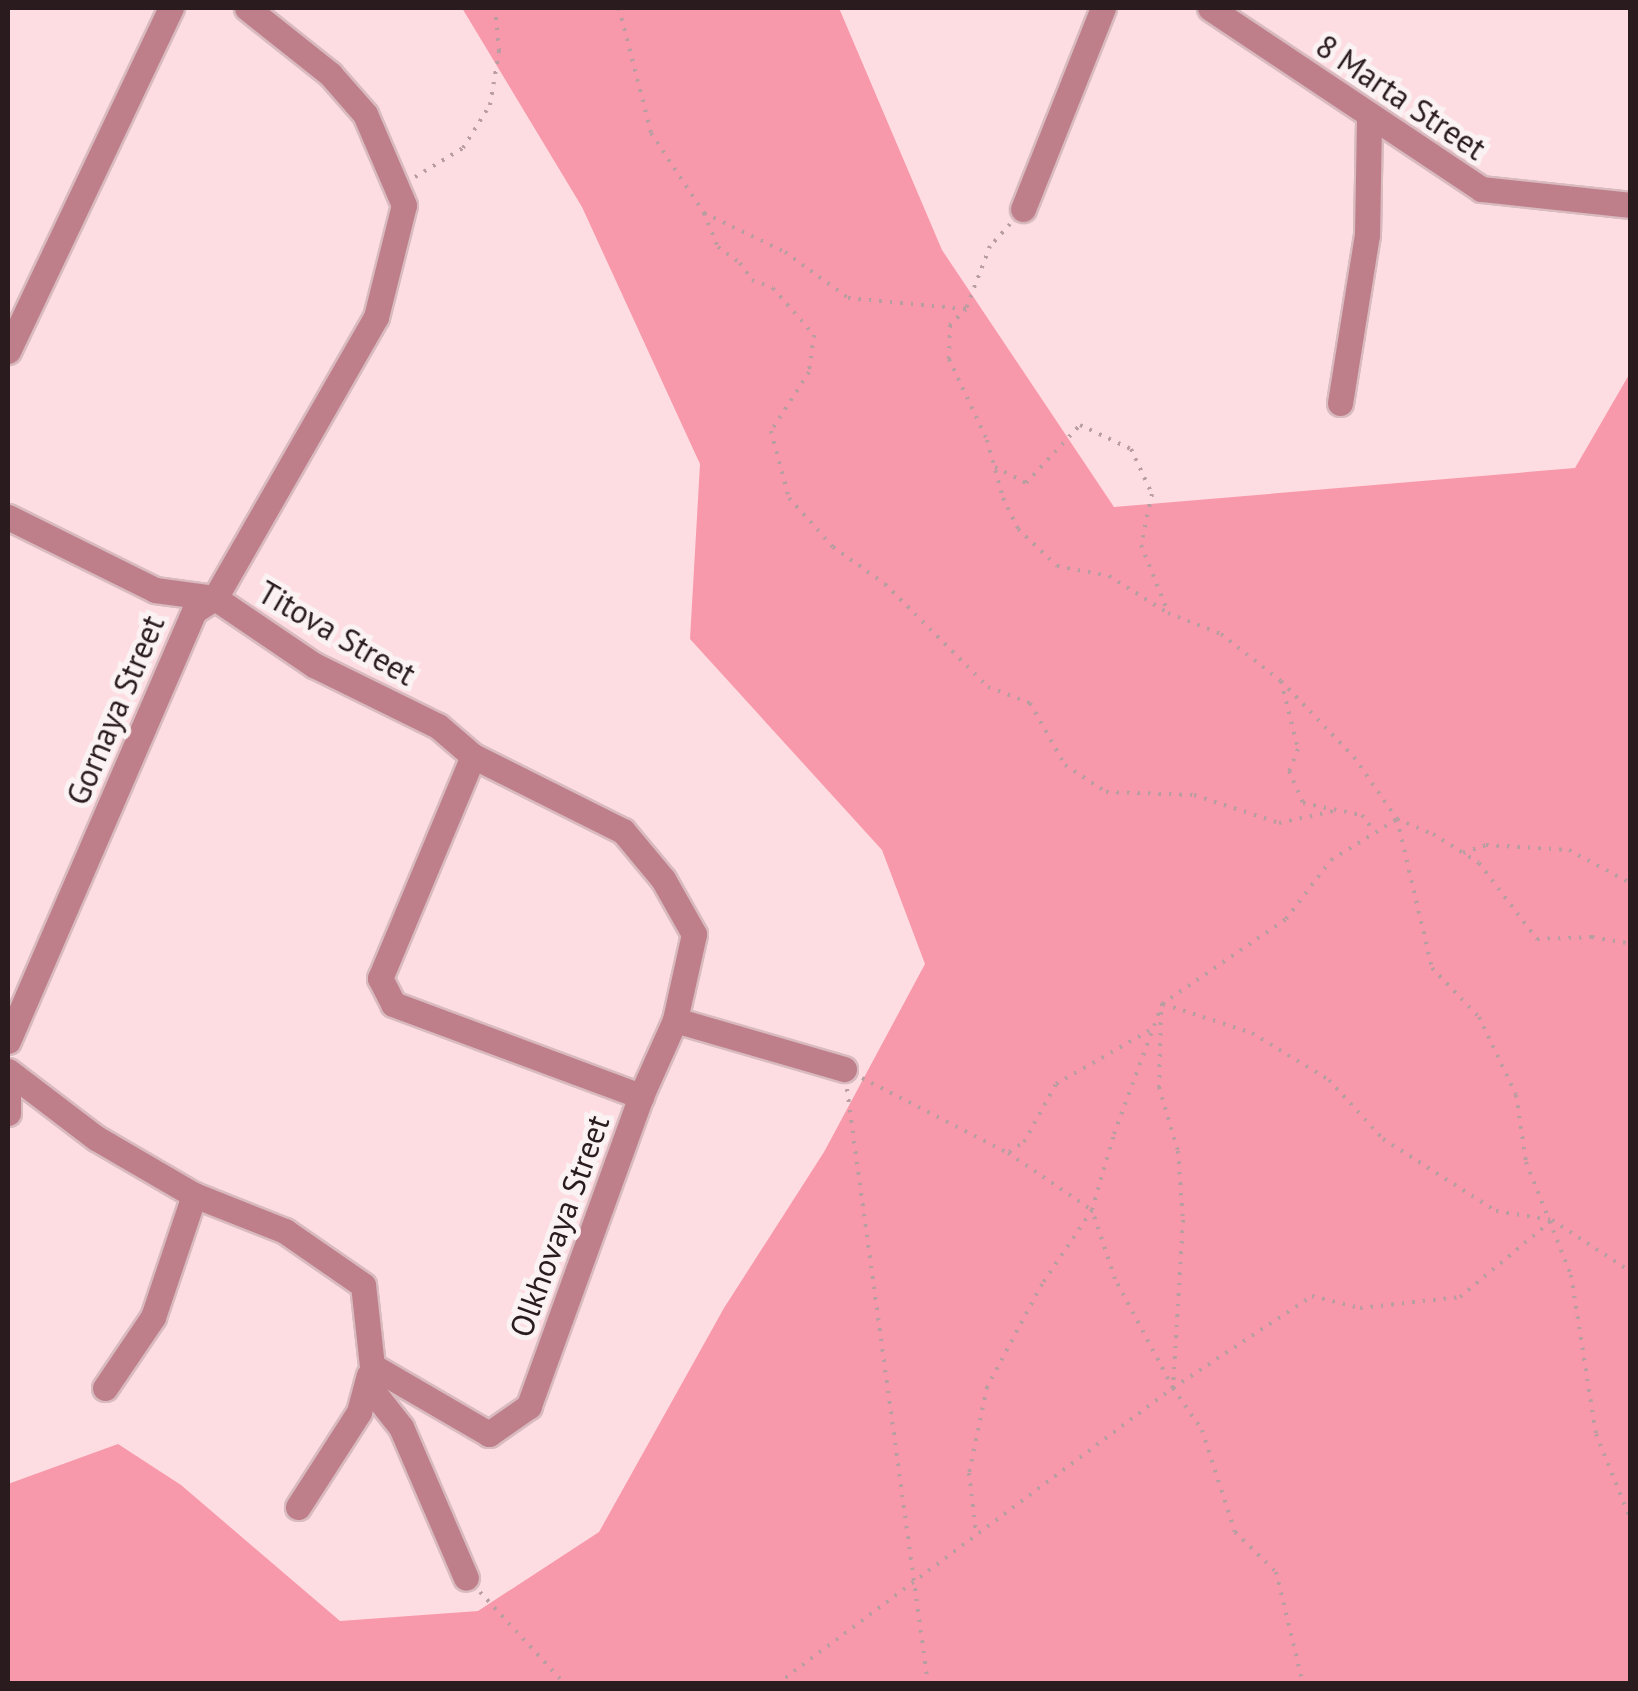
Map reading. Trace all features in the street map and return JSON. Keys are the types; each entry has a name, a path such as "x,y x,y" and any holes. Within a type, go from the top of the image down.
{"street":[{"path":"8,351 172,8"},
{"path":"247,8 330,74 365,114 400,196"},
{"path":"1022,209 1103,8"},
{"name":"8 Marta Street","path":"1210,8 1481,189 1630,206"},
{"path":"1340,403 1367,236 1369,116"},
{"name":"Gornaya Street","path":"8,1041 194,611 215,598 376,317 400,196"},
{"name":"Titova Street","path":"8,516 154,590 215,598 314,665 438,726 474,756 623,831"},
{"path":"474,756 380,978 393,1004 640,1096"},
{"name":"Olkhovaya Street","path":"369,1375 489,1434 529,1406 640,1096 675,1020 694,934 663,879 623,831"},
{"path":"675,1020 844,1070"},
{"path":"8,1071 96,1138 194,1195 285,1231 363,1284 369,1375 358,1412 298,1507"},
{"path":"8,1088 8,1113"},
{"path":"105,1388 153,1317 194,1195"},
{"path":"369,1375 401,1427 466,1578"}],"path":[{"path":"400,196 464,148 490,104 499,52 494,8"},
{"path":"619,8 651,132 704,213 718,247 740,263 752,280 773,288 814,335 809,372 772,431 789,498 833,546 885,584 988,687 1030,703 1065,765 1106,792 1194,796 1280,822 1338,810"},
{"path":"1022,209 990,246 966,309 950,326 949,359 988,440 1018,529 1057,566 1108,576 1168,612 1221,634 1281,681 1354,757 1398,819 1432,968 1479,1017 1516,1095 1526,1162 1571,1275 1596,1434 1630,1518"},
{"path":"704,213 784,252 848,298 966,309"},
{"path":"995,468 1026,483 1080,425 1131,449 1152,494 1140,545 1168,612"},
{"path":"1281,681 1298,750 1290,771 1304,803 1362,815 1374,831"},
{"path":"976,1535 969,1473 987,1387 1042,1284 1092,1210 1162,1004 1286,920 1331,860 1398,819"},
{"path":"1398,819 1479,864 1537,939 1592,937 1630,944"},
{"path":"1463,854 1486,844 1569,850 1630,883"},
{"path":"1162,1004 1252,1033 1330,1080 1383,1139 1496,1211 1552,1220 1630,1270"},
{"path":"1162,1004 1159,1087 1178,1150 1183,1220 1173,1388"},
{"path":"1008,1153 1024,1142 1056,1084 1152,1029"},
{"path":"844,1070 1008,1153 1092,1210 1114,1278 1173,1388 1202,1430 1235,1532 1276,1572 1302,1684"},
{"path":"844,1070 928,1684"},
{"path":"777,1684 1173,1388 1312,1296 1360,1308 1460,1297 1552,1220"},
{"path":"466,1578 564,1684"}],"shaded area":[{"path":"462,8 839,8 942,250 1114,507 1575,468 1630,373 1630,1683 8,1683 8,1484 118,1444 181,1485 340,1621 478,1611 599,1532 724,1308 824,1152 925,964 882,850 690,639 700,464 582,207"}]}
